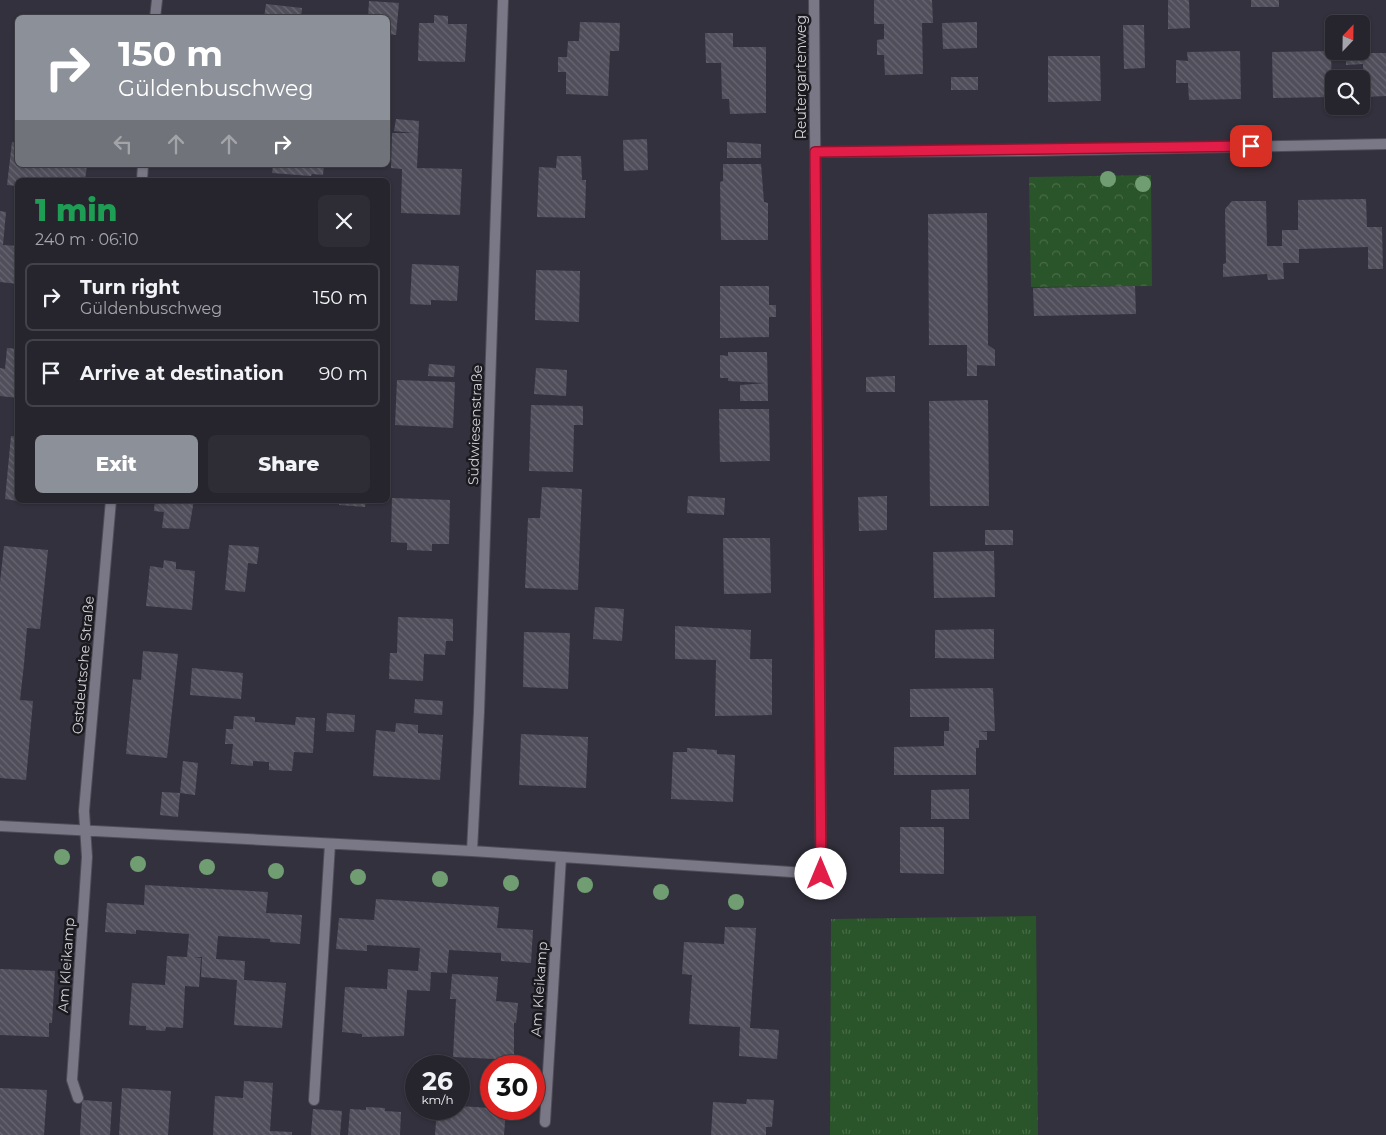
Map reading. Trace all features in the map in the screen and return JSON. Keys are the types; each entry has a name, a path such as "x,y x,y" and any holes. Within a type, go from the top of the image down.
{"street":[{"path":"155,15 157,0"},
{"name":"Südwiesenstraße","path":"472,851 480,702 503,0"},
{"name":"Reutergartenweg","path":"561,857 821,874 814,0"},
{"path":"815,152 1019,151 1386,144"},
{"name":"Ostdeutsche Straße","path":"86,832 84,811 111,503"},
{"path":"0,826 561,857"},
{"name":"Am Kleikamp","path":"78,1098 72,1080 87,857 86,832"},
{"path":"314,1100 330,844"},
{"name":"Am Kleikamp","path":"545,1122 561,857"}],"green space":[{"path":"1151,175 1152,286 1031,287 1029,177"},
{"path":"1036,916 1038,1135 830,1135 831,919"}],"building":[{"path":"874,0 932,0 933,23 922,23 923,74 885,75 884,55 877,55 877,40 884,39 884,24 874,24"},
{"path":"1168,0 1189,0 1190,28 1168,29"},
{"path":"1251,0 1279,0 1279,7 1251,7"},
{"path":"369,1 399,3 396,35 390,34 390,15 368,15"},
{"path":"266,4 302,8 301,15 264,15"},
{"path":"434,15 448,16 448,24 467,24 465,62 418,61 419,23 434,23"},
{"path":"580,22 620,23 619,51 610,51 608,96 566,94 566,72 558,72 558,57 567,57 568,41 579,41"},
{"path":"977,22 977,48 943,49 942,23"},
{"path":"1123,25 1144,25 1145,68 1124,69"},
{"path":"1370,26 1371,53 1386,53 1386,96 1370,97 1370,70 1363,70 1363,64 1346,65 1346,60 1370,60"},
{"path":"705,33 733,33 733,47 766,47 766,113 730,114 729,99 722,99 721,63 706,63"},
{"path":"1240,51 1241,99 1189,100 1188,83 1176,83 1176,60 1188,61 1187,52"},
{"path":"1325,51 1325,60 1331,60 1331,70 1325,70 1325,97 1273,98 1272,52"},
{"path":"1048,56 1100,56 1101,101 1048,102"},
{"path":"951,77 978,77 978,90 951,90"},
{"path":"396,119 419,121 417,168 462,169 460,215 401,213 402,169 391,168 392,133 414,133 394,131"},
{"path":"647,139 648,170 624,171 623,140"},
{"path":"12,142 15,142 15,167 87,167 85,178 15,178 15,186 7,185"},
{"path":"727,142 761,144 761,158 727,158"},
{"path":"557,156 581,156 582,180 586,180 585,218 537,217 539,167 556,168"},
{"path":"723,164 761,164 764,202 768,203 768,240 721,240 720,182 723,181"},
{"path":"273,167 324,167 323,175 272,173"},
{"path":"1366,199 1367,227 1382,227 1383,269 1368,269 1368,247 1299,249 1299,263 1283,263 1284,279 1268,280 1267,274 1223,277 1223,264 1226,263 1225,209 1232,201 1266,201 1267,246 1282,246 1282,230 1298,230 1298,200"},
{"path":"0,211 6,212 3,245 15,246 15,284 0,282"},
{"path":"987,213 988,345 995,350 995,366 977,365 977,376 967,376 967,345 929,345 928,214"},
{"path":"412,264 459,266 457,301 431,300 431,305 410,304"},
{"path":"536,270 580,271 579,322 535,320"},
{"path":"720,286 769,286 769,305 776,305 776,317 769,317 769,337 720,338"},
{"path":"1135,286 1136,314 1034,316 1033,288"},
{"path":"7,348 15,349 15,398 0,396 0,368 5,369"},
{"path":"728,352 767,352 768,401 740,401 740,385 766,383 728,381 728,378 720,378 720,355 728,356"},
{"path":"429,364 455,366 454,377 428,376"},
{"path":"536,368 567,370 566,396 534,394"},
{"path":"895,376 895,392 866,392 866,377"},
{"path":"397,380 455,382 453,428 395,425"},
{"path":"988,400 989,506 930,506 929,401"},
{"path":"531,405 583,406 583,425 574,425 573,472 529,471"},
{"path":"719,409 769,409 770,461 720,462"},
{"path":"11,436 15,437 15,501 5,499"},
{"path":"542,487 582,489 578,590 525,588 528,518 540,518"},
{"path":"688,496 725,498 724,515 687,513"},
{"path":"887,496 887,530 859,531 858,497"},
{"path":"392,498 450,500 449,544 432,544 432,551 407,550 407,543 391,542"},
{"path":"155,503 193,503 189,529 162,528 164,512 154,511"},
{"path":"339,503 366,503 365,507 339,505"},
{"path":"985,530 1013,530 1013,545 985,545"},
{"path":"723,538 770,538 771,593 724,594"},
{"path":"229,545 259,547 257,564 248,563 245,592 225,590"},
{"path":"4,546 48,550 40,629 27,628 20,700 33,701 26,780 0,778 0,582"},
{"path":"994,551 995,597 934,598 933,552"},
{"path":"164,560 176,562 176,569 195,571 192,610 146,606 150,566 163,568"},
{"path":"595,607 624,609 622,641 593,639"},
{"path":"398,617 453,619 453,641 446,641 445,655 424,654 423,681 389,679 390,653 397,653"},
{"path":"675,626 751,630 750,659 772,659 772,715 715,716 716,660 675,659"},
{"path":"994,629 994,659 935,658 935,630"},
{"path":"524,632 570,633 568,689 523,687"},
{"path":"143,651 178,654 167,758 126,754 133,679 141,680"},
{"path":"192,668 243,673 241,699 190,695"},
{"path":"993,688 995,731 979,731 987,732 987,740 979,740 979,748 976,748 976,775 894,775 894,747 944,746 944,731 949,731 949,717 910,717 910,689"},
{"path":"415,699 443,701 442,715 414,713"},
{"path":"327,713 355,715 354,732 326,731"},
{"path":"234,716 255,717 255,722 295,725 296,717 315,718 313,753 294,752 292,771 269,770 269,762 253,761 253,766 231,764 233,744 225,744 226,729 233,729"},
{"path":"396,723 418,725 418,733 443,735 440,780 373,776 376,730 395,732"},
{"path":"521,734 588,737 586,788 519,785"},
{"path":"687,748 717,750 717,754 735,755 733,802 671,799 673,752 687,752"},
{"path":"183,761 198,763 195,795 180,793"},
{"path":"969,789 969,819 931,819 931,790"},
{"path":"162,792 180,793 178,817 160,815"},
{"path":"900,827 944,827 944,874 900,873"},
{"path":"145,885 268,892 266,913 302,915 300,944 270,942 270,939 218,936 216,959 245,961 244,980 286,983 282,1028 234,1025 237,980 201,977 202,957 194,957 201,958 199,987 185,986 183,1028 166,1027 165,1031 146,1030 146,1026 129,1025 132,983 165,985 167,956 187,957 189,934 136,930 136,934 105,932 107,903 144,905"},
{"path":"376,899 499,907 497,928 533,930 531,963 501,961 501,953 449,950 447,973 431,972 430,991 407,990 404,1036 362,1037 362,1034 342,1032 345,987 387,989 388,969 418,971 420,948 367,945 367,951 336,949 339,918 374,920"},
{"path":"725,927 756,928 750,1028 779,1030 777,1059 739,1056 740,1027 689,1024 692,975 682,974 684,942 724,944"},
{"path":"0,969 55,971 52,1023 49,1023 49,1037 0,1035"},
{"path":"452,974 498,977 496,1001 518,1003 516,1023 514,1023 514,1055 480,1055 480,1058 470,1058 470,1055 453,1055 456,999 450,999"},
{"path":"244,1081 273,1083 270,1131 292,1132 292,1135 213,1135 215,1096 243,1098"},
{"path":"0,1088 47,1090 44,1135 0,1135"},
{"path":"122,1088 171,1091 168,1135 119,1135"},
{"path":"747,1099 774,1100 772,1127 766,1127 766,1135 711,1135 713,1102 746,1104"},
{"path":"82,1100 112,1102 110,1135 80,1135"},
{"path":"366,1107 385,1108 385,1111 401,1112 400,1135 348,1135 350,1109 366,1110"},
{"path":"470,1107 480,1107 480,1120 505,1120 504,1135 435,1135 436,1120 470,1120"},
{"path":"313,1109 342,1111 340,1135 311,1135"}],"route":[{"path":"821,874 815,152 1019,151 1251,146"}]}
